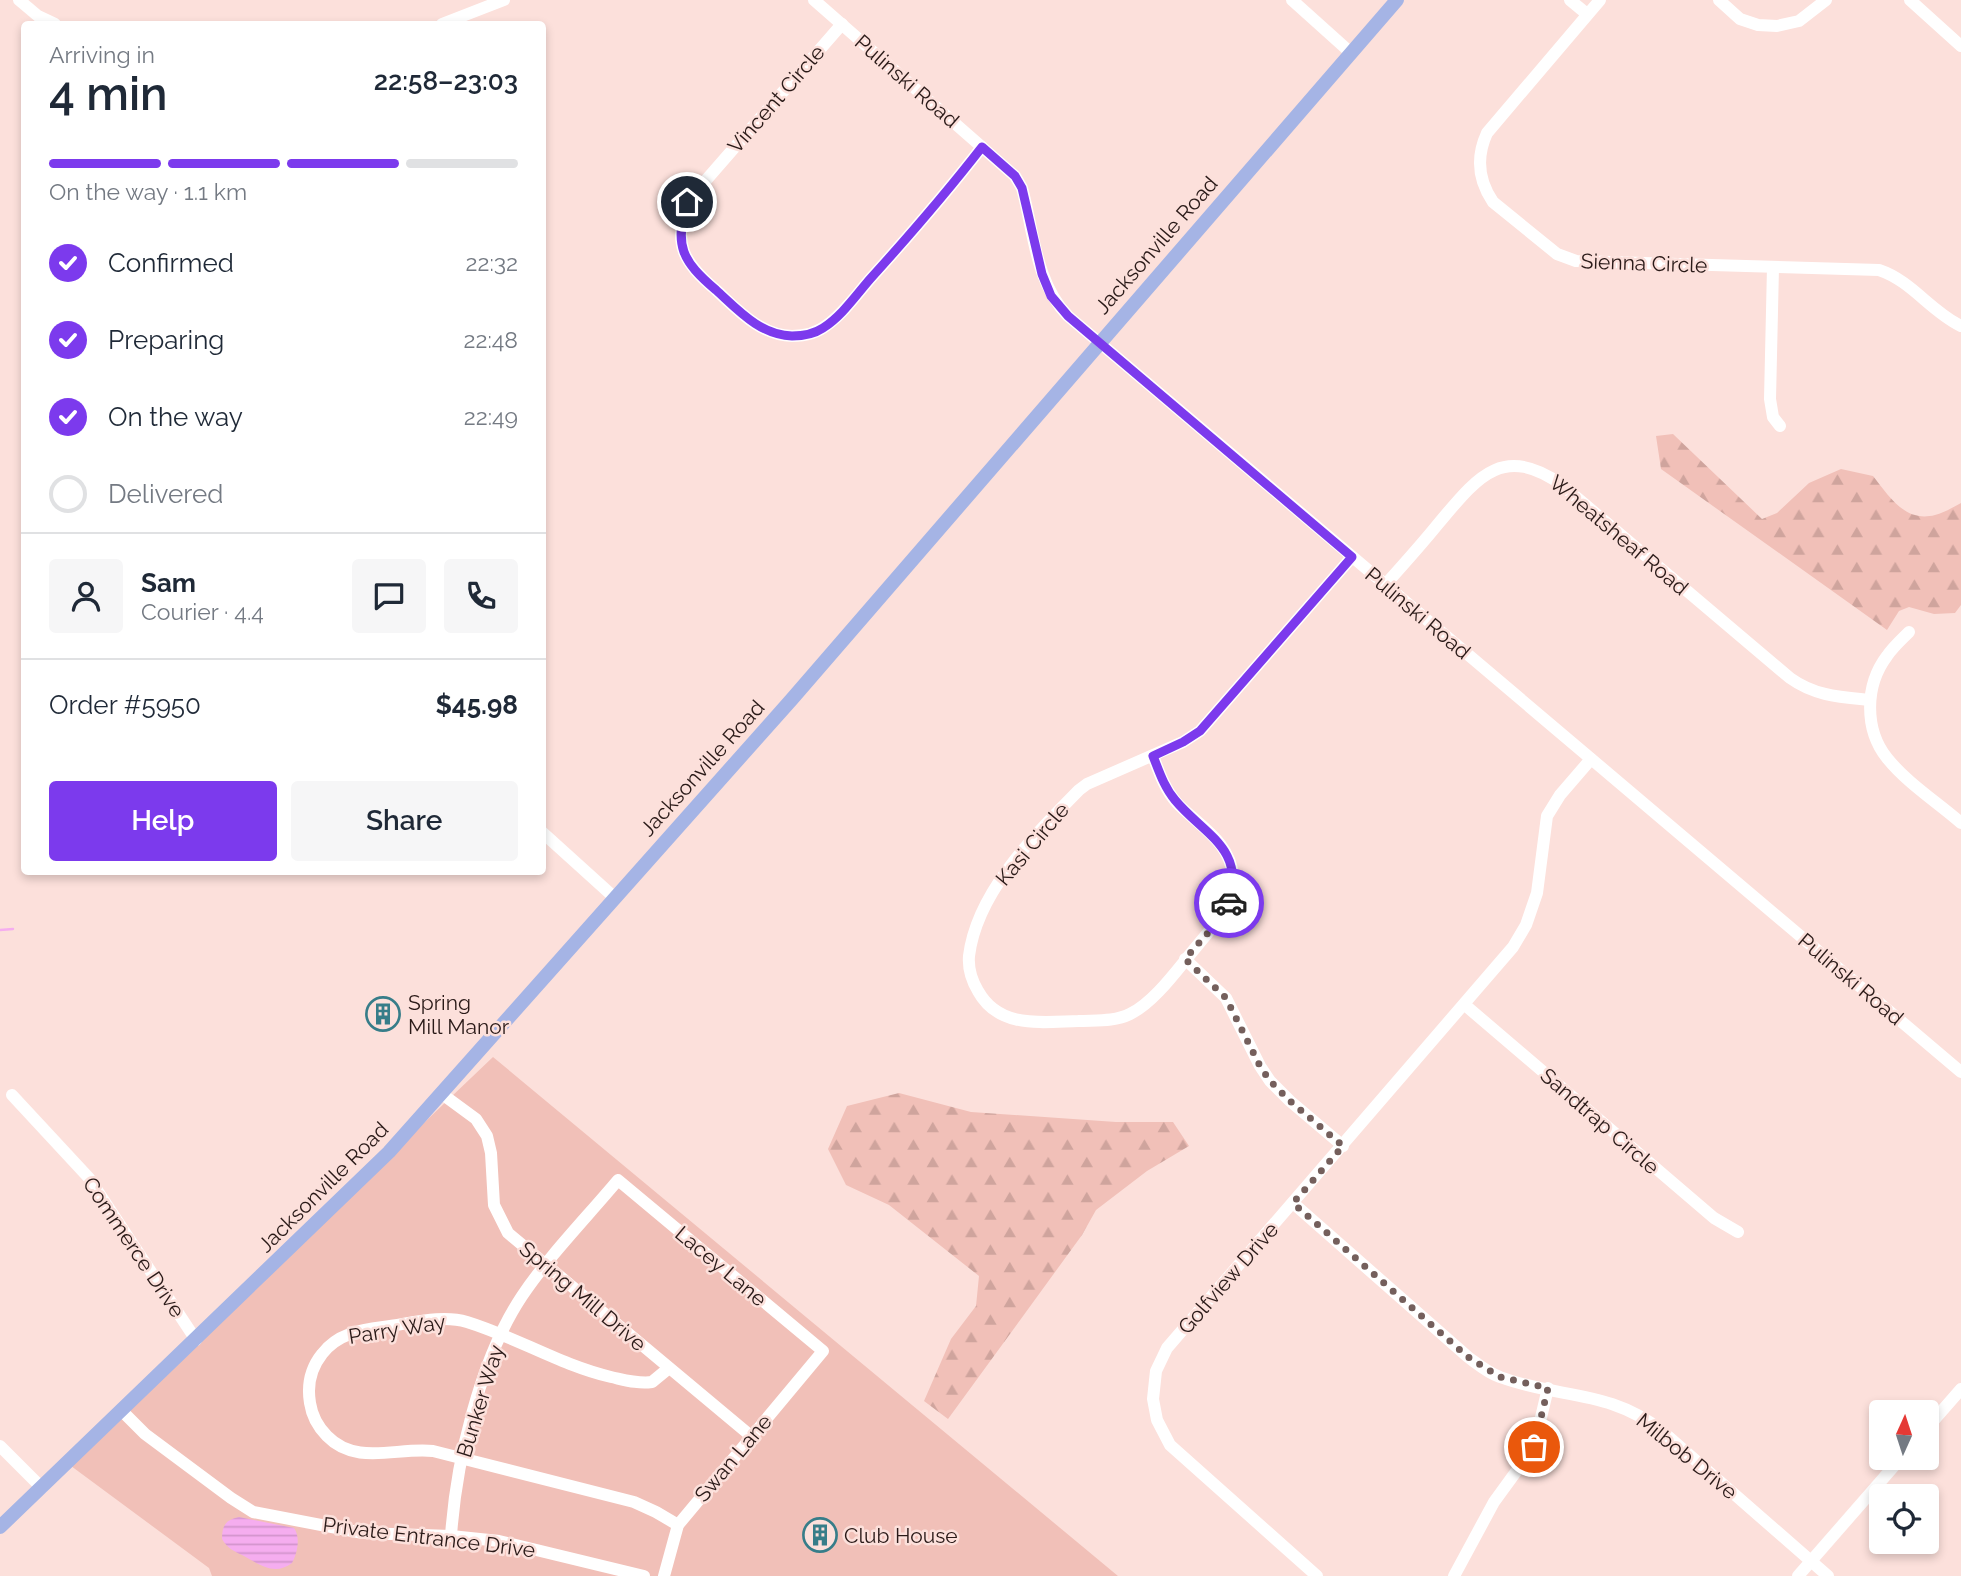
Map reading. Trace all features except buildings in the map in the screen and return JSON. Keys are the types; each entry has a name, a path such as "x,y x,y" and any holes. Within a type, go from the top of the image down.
{"main road":[{"name":"Jacksonville Road","path":"0,1527 358,1184 442,1094 792,699 1397,0"}],"street":[{"path":"19,0 49,21"},
{"path":"450,21 504,0"},
{"name":"Pulinski Road","path":"814,0 1015,176 1022,188 1042,274 1051,296 1068,316 1961,1072"},
{"path":"1293,0 1351,53"},
{"path":"1570,0 1587,14"},
{"name":"Sienna Circle","path":"1600,0 1487,133 1481,150 1480,172 1486,192 1493,202 1557,254 1576,261 1879,270 1903,280 1941,313 1961,326"},
{"path":"1719,0 1740,19 1758,25 1777,26 1799,21 1826,0"},
{"path":"1910,0 1961,46"},
{"name":"Vincent Circle","path":"842,24 691,194 680,229 683,249 695,273 767,331 791,336 820,330 834,319 893,254 982,147"},
{"path":"1773,267 1770,399 1773,417 1780,426"},
{"name":"Wheatsheaf Road","path":"1385,585 1473,483 1493,470 1525,467 1547,474 1562,485 1804,688 1824,695 1870,700"},
{"name":"Kasi Circle","path":"1153,756 1161,776 1177,802 1223,847 1233,875 1228,904 1220,919 1140,1009 1121,1018 1052,1022 1012,1020 1002,1016 985,1002 970,973 969,954 974,934 995,886 1079,790 1183,742 1200,731 1352,557"},
{"path":"1909,632 1882,664 1874,682 1870,700 1875,737 1887,758 1961,823"},
{"name":"Golfview Drive","path":"1317,1576 1175,1451 1157,1420 1153,1399 1156,1371 1167,1348 1513,947 1526,925 1537,893 1548,817 1560,795 1591,759"},
{"path":"546,835 615,898"},
{"path":"1185,959 1226,998 1270,1081 1343,1146"},
{"name":"Sandtrap Circle","path":"1465,1005 1714,1218 1738,1232"},
{"name":"Spring Mill Drive","path":"442,1094 476,1119 486,1136 491,1153 494,1205 499,1219 514,1239 751,1436"},
{"name":"Commerce Drive","path":"12,1095 89,1178 196,1340"},
{"name":"Bunker Way","path":"451,1536 454,1498 462,1458 481,1385 500,1336 518,1301 618,1181"},
{"name":"Lacey Lane","path":"618,1181 823,1351"},
{"name":"Milbob Drive","path":"1293,1203 1468,1357 1500,1377 1599,1398 1637,1413 1662,1431 1828,1576"},
{"name":"Parry Way","path":"669,1368 652,1382 630,1381 568,1364 467,1322 450,1320 355,1332 339,1338 329,1345 314,1365 310,1376 309,1396 316,1421 331,1440 345,1449 374,1454 418,1449 462,1458 634,1502 678,1525"},
{"name":"Swan Lane","path":"664,1576 678,1525 823,1351"},
{"path":"1454,1576 1494,1502 1534,1447 1548,1388"},
{"path":"1939,1414 1961,1389"},
{"name":"Private Entrance Drive","path":"122,1411 145,1434 231,1498 253,1511 363,1533 451,1536 517,1545 644,1576"},
{"path":"0,1446 42,1488"},
{"path":"1798,1576 1891,1470"}],"green space":[{"path":"1673,434 1762,519 1777,513 1809,483 1841,469 1873,476 1899,506 1915,515 1935,515 1961,503 1961,605 1955,613 1934,614 1909,607 1899,611 1887,630 1661,469 1656,436"},
{"path":"493,1057 1118,1576 212,1576 209,1568 67,1463"},
{"path":"899,1093 971,1112 1116,1122 1173,1122 1189,1146 1147,1171 1096,1210 1082,1235 948,1419 924,1401 951,1339 976,1306 979,1276 889,1205 846,1185 828,1149 847,1106"}],"shaded area":[{"path":"239,1517 294,1528 298,1546 292,1563 280,1569 268,1568 229,1547 222,1539 224,1527 230,1520"}],"waterway":[{"path":"0,930 13,929"}],"way so far":[{"path":"1229,903 1220,919 1185,959 1222,992 1270,1081 1343,1146 1293,1203 1468,1357 1500,1377 1548,1388 1534,1447"}],"place":[{"name":"Spring Mill Manor","path":"383,1014"},
{"name":"Club House","path":"820,1535"}],"route":[{"path":"687,202 680,229 683,249 695,273 767,331 791,336 811,334 837,316 893,254 982,147 1015,176 1022,188 1042,274 1059,308 1352,557 1195,736 1153,756 1169,792 1223,847 1233,875 1229,903"}]}
